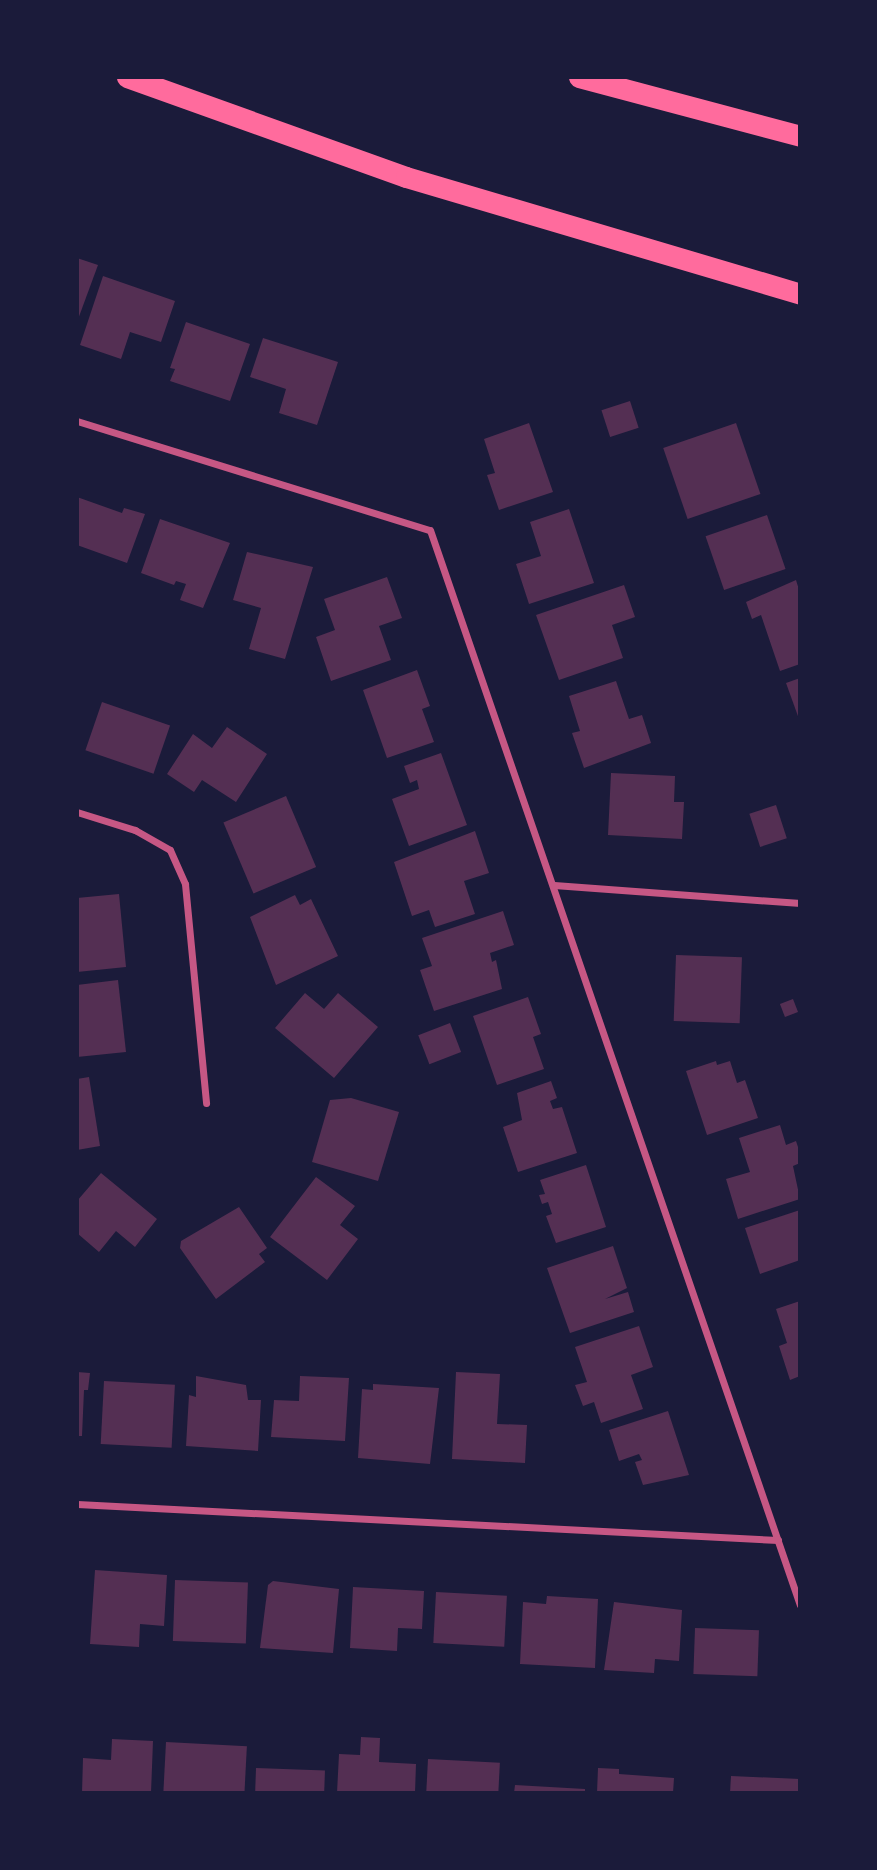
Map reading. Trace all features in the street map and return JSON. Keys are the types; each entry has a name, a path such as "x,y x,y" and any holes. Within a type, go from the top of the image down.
{"highway":[{"path":"127,77 405,177 800,294"},
{"path":"579,77 800,136"}],"street":[{"path":"77,421 426,528 554,886 800,1605"},
{"path":"77,812 135,830 170,850 185,884 206,1103"},
{"path":"554,886 800,903"},
{"path":"77,1504 778,1540"}],"building":[{"path":"77,258 98,265 77,322"},
{"path":"103,276 175,301 161,342 130,332 121,359 80,345"},
{"path":"186,322 250,344 230,401 170,381 175,369 170,368"},
{"path":"263,338 338,362 317,425 279,413 286,389 250,377"},
{"path":"630,401 639,428 610,437 601,410"},
{"path":"529,423 553,492 499,510 487,475 495,473 484,439"},
{"path":"736,423 760,494 688,519 663,448"},
{"path":"77,497 122,513 124,508 145,514 127,563 77,545"},
{"path":"569,509 594,583 529,604 516,564 541,556 530,522"},
{"path":"767,515 786,569 724,590 706,536"},
{"path":"160,519 230,543 203,608 180,600 186,584 176,581 174,585 141,573"},
{"path":"247,552 313,567 285,659 249,649 261,608 233,600"},
{"path":"387,577 402,618 379,626 391,660 331,681 316,637 335,630 324,599"},
{"path":"796,580 800,593 800,664 780,671 761,615 752,619 746,602"},
{"path":"624,585 635,617 612,625 623,658 559,680 536,615"},
{"path":"417,670 430,706 422,709 434,742 387,758 363,690"},
{"path":"800,678 800,719 799,719 786,683"},
{"path":"616,681 629,719 642,715 651,743 584,768 572,733 580,731 569,696"},
{"path":"102,702 170,725 153,774 85,750"},
{"path":"227,727 267,754 236,802 202,780 194,792 167,774 193,734 212,748"},
{"path":"441,753 467,825 409,846 392,799 419,789 417,780 410,783 404,766"},
{"path":"611,773 675,776 674,802 684,802 682,839 608,835"},
{"path":"286,796 316,867 253,893 223,823"},
{"path":"776,805 787,838 760,847 749,814"},
{"path":"475,831 489,873 464,881 475,914 435,927 429,910 412,916 394,862"},
{"path":"119,894 126,967 77,972 77,898"},
{"path":"295,895 300,905 311,899 338,956 276,985 250,917"},
{"path":"503,911 514,945 490,953 492,962 496,960 502,989 434,1011 420,970 432,966 422,938"},
{"path":"676,955 742,957 740,1023 674,1021"},
{"path":"118,980 126,1052 77,1057 77,985"},
{"path":"305,993 324,1009 338,993 378,1027 334,1078 275,1028"},
{"path":"528,997 541,1034 533,1037 544,1069 497,1085 473,1016"},
{"path":"793,999 798,1012 785,1017 780,1004"},
{"path":"450,1023 461,1052 429,1064 418,1035"},
{"path":"716,1061 717,1065 730,1061 737,1083 745,1080 758,1118 707,1135 686,1071"},
{"path":"89,1077 100,1146 77,1150 77,1079"},
{"path":"551,1081 557,1098 550,1101 553,1109 562,1107 577,1153 518,1172 503,1127 522,1120 517,1093"},
{"path":"351,1098 399,1112 378,1181 312,1162 330,1100"},
{"path":"780,1125 786,1145 796,1141 800,1153 800,1163 793,1166 800,1199 738,1219 726,1179 750,1172 739,1138"},
{"path":"586,1165 606,1227 556,1243 546,1216 552,1214 548,1202 542,1204 539,1195 545,1194 540,1180"},
{"path":"101,1173 157,1219 135,1247 116,1231 99,1252 77,1233 77,1201"},
{"path":"316,1177 355,1206 340,1225 358,1239 327,1280 270,1237"},
{"path":"239,1207 267,1248 259,1254 265,1262 216,1299 180,1248 181,1241"},
{"path":"800,1210 800,1260 760,1274 745,1228"},
{"path":"613,1246 627,1288 605,1299 628,1292 634,1312 570,1333 547,1268"},
{"path":"800,1301 800,1376 790,1380 779,1346 787,1343 776,1309"},
{"path":"639,1326 653,1367 631,1375 643,1409 601,1423 594,1402 583,1406 575,1385 587,1382 575,1347"},
{"path":"77,1372 90,1373 88,1390 84,1390 82,1436 77,1436"},
{"path":"456,1372 500,1374 497,1424 527,1425 525,1463 452,1459"},
{"path":"196,1376 246,1385 248,1400 261,1400 258,1451 186,1446 189,1395 196,1397"},
{"path":"300,1376 349,1378 345,1441 271,1437 274,1400 299,1401"},
{"path":"104,1381 175,1385 172,1448 101,1444"},
{"path":"373,1384 439,1388 430,1464 358,1458 362,1389 373,1390"},
{"path":"668,1411 689,1475 643,1485 635,1462 642,1460 639,1454 619,1461 609,1430"},
{"path":"95,1570 167,1575 164,1626 140,1624 139,1647 90,1644"},
{"path":"175,1580 248,1583 246,1644 173,1641"},
{"path":"273,1581 339,1589 333,1653 260,1648 268,1585"},
{"path":"353,1587 424,1591 422,1629 398,1628 397,1651 350,1648"},
{"path":"436,1592 507,1596 504,1647 433,1643"},
{"path":"547,1596 598,1599 595,1668 520,1664 523,1602 546,1604"},
{"path":"614,1602 682,1610 679,1661 655,1659 654,1673 604,1670"},
{"path":"695,1628 759,1630 757,1676 693,1674"},
{"path":"361,1737 380,1738 379,1762 416,1764 415,1793 337,1793 339,1754 360,1755"},
{"path":"112,1739 153,1741 151,1793 82,1793 83,1758 111,1760"},
{"path":"166,1742 247,1746 244,1793 163,1792"},
{"path":"428,1759 500,1763 498,1793 426,1793"},
{"path":"256,1768 325,1770 324,1793 255,1793"},
{"path":"598,1768 619,1769 619,1774 674,1778 673,1793 597,1793"},
{"path":"731,1776 800,1779 799,1793 730,1793"},
{"path":"515,1785 585,1789 585,1793 514,1793"}]}
